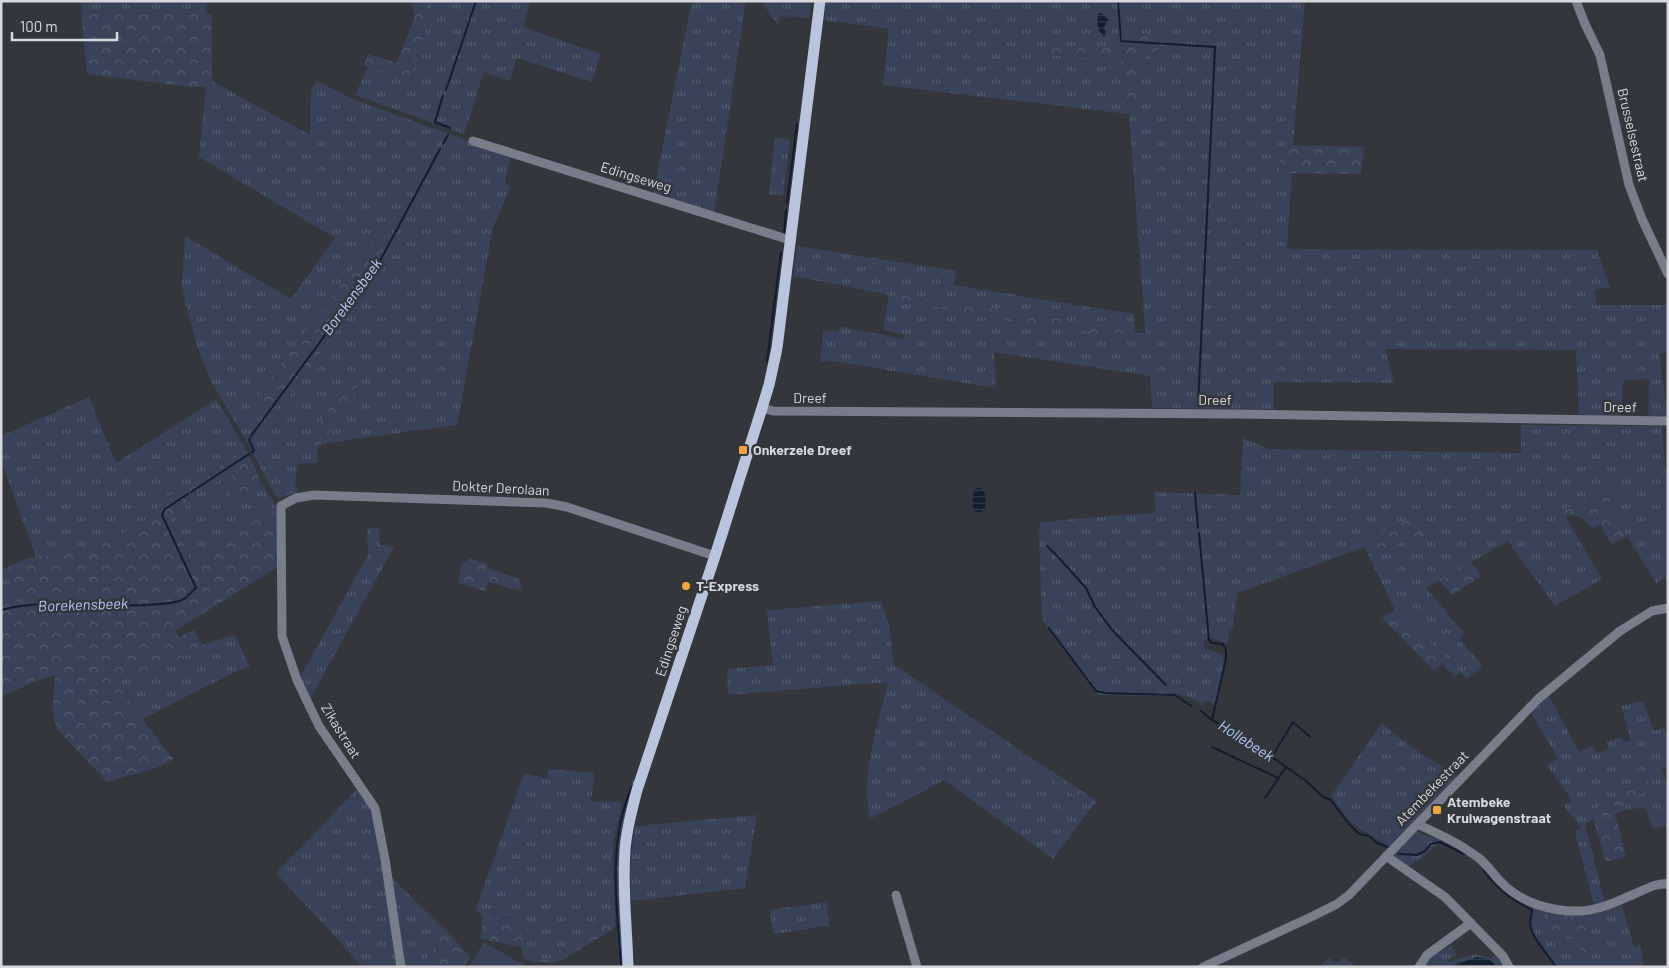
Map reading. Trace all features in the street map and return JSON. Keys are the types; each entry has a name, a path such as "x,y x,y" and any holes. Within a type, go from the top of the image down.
{"main road":[{"name":"Edingseweg","path":"628,967 624,867 626,837 637,790 715,556 769,385 777,348 820,1"}],"street":[{"name":"Brusselsestraat","path":"1576,1 1600,55 1629,185 1642,219 1668,274"},
{"name":"Edingseweg","path":"473,141 790,240"},
{"name":"Dreef","path":"762,408 773,411 1236,414 1668,422"},
{"name":"Dokter Derolaan","path":"281,506 296,498 314,496 546,503 567,507 715,556"},
{"name":"Zikastraat","path":"281,506 282,636 296,680 319,726 375,808 385,859 401,967"},
{"name":"Atembekestraat","path":"1203,967 1337,904 1349,894 1545,693 1620,631 1652,611 1668,608"},
{"path":"1417,824 1466,848 1482,860 1502,883 1516,895 1525,900 1557,910 1594,910 1657,884 1668,884"},
{"path":"1386,856 1444,897 1504,956 1509,967"},
{"path":"896,895 917,967"},
{"path":"1419,967 1427,955 1471,923"}],"green space":[{"path":"81,1 207,1 206,14 83,11"},
{"path":"410,1 427,1 430,19 410,78 364,66 368,54 397,63 415,16"},
{"path":"427,1 530,1 523,27 600,54 592,82 517,58 510,81 484,72 464,134 355,95 368,67 410,77 430,19"},
{"path":"692,1 746,1 714,213 653,195"},
{"path":"761,1 811,1 809,18 780,16 778,25"},
{"path":"826,1 1305,1 1293,145 1289,145 1287,158 1279,158 1280,173 1292,173 1287,249 1597,250 1610,288 1595,289 1596,305 1668,305 1668,352 1659,353 1668,418 1648,418 1649,379 1623,380 1621,416 1579,416 1576,350 1385,349 1394,383 1274,382 1274,409 1152,408 1150,376 994,352 996,388 831,361 820,362 823,330 839,331 839,326 904,339 905,335 883,330 889,295 793,276 797,246 956,271 954,285 1134,314 1135,333 984,306 899,295 898,300 1146,339 1129,114 883,85 889,29 824,20","holes":["1048,45 1158,52 1137,60 1141,115 1129,113 1121,60 1049,55"]},
{"path":"81,11 212,14 212,81 209,86 192,87 87,74"},
{"path":"1125,33 1150,37 1160,43 1160,47 1155,53 1137,60 1141,115 1129,114 1121,60 1048,55 1048,45 1116,48 1120,35"},
{"path":"212,81 310,135 311,89 317,81 357,101 511,156 505,183 511,187 493,227 457,425 321,444 360,385 351,376 308,441 311,447 318,449 317,463 297,464 295,483 298,492 279,498 274,493 247,442 212,383 197,346 182,284 185,236 291,299 335,238 199,157 206,86 209,86","holes":["397,249 284,403 272,409"]},
{"path":"775,137 790,140 783,196 769,194"},
{"path":"1289,145 1364,147 1361,174 1280,173 1279,157 1287,157"},
{"path":"386,239 393,241 397,249 284,403 272,409 262,406 259,399 263,389 374,240"},
{"path":"898,295 984,306 1146,334 1146,340 1009,320 898,301"},
{"path":"351,376 356,378 360,385 318,449 311,447 308,441"},
{"path":"89,397 116,463 216,399 246,450 241,449 187,491 161,502 158,513 115,538 85,549 36,557 1,460 1,436"},
{"path":"1521,425 1662,426 1665,468 1668,467 1668,576 1656,583 1607,503 1617,496 1611,486 1597,496 1562,511 1602,579 1555,606 1508,541 1426,588 1464,633 1459,639 1482,666 1467,679 1397,609 1395,610 1369,557 1409,538 1422,562 1430,558 1419,515 1363,541 1365,547 1237,593 1233,629 1229,628 1228,644 1208,637 1204,642 1204,648 1224,655 1217,707 1207,700 1201,704 1189,697 1173,693 1172,696 1101,695 1097,693 1046,625 1042,616 1040,522 1156,512 1154,492 1240,495 1243,438 1269,449 1521,453"},
{"path":"241,449 246,450 258,474 260,488 257,493 246,500 235,500 230,496 227,489 236,482 229,473 192,497 185,508 172,517 170,521 182,539 190,563 194,566 198,565 208,547 217,545 277,507 278,567 176,630 179,637 194,630 202,645 171,664 114,681 173,759 156,768 107,782 57,729 53,709 55,675 1,696 1,612 17,603 6,568 29,558 76,551 123,535 158,513 158,508 166,498 182,489 185,492 215,471"},
{"path":"229,473 236,482 227,489 251,498 258,491 261,483 277,507 217,545 208,547 198,565 192,566 183,541 170,521 172,517 185,508 192,497"},
{"path":"1610,486 1617,496 1607,504 1627,536 1613,544 1609,541 1600,524 1592,528 1584,519 1573,515 1565,517 1562,511 1597,496"},
{"path":"1419,515 1430,558 1422,562 1409,538 1369,557 1362,541"},
{"path":"367,527 379,529 380,545 394,547 309,701 298,681 368,555"},
{"path":"468,558 488,564 487,568 520,579 521,591 488,582 485,591 458,583 462,562 467,563"},
{"path":"1471,562 1481,576 1452,595 1439,580"},
{"path":"6,568 17,603 1,612 1,570"},
{"path":"881,601 890,628 893,664 1018,749 1015,754 1092,807 1053,859 944,780 870,819 867,803 867,786 871,751 888,682 728,695 727,669 773,665 767,610"},
{"path":"1397,608 1460,672 1456,677 1442,664 1434,671 1382,618"},
{"path":"235,635 250,667 230,674 143,719 114,681 171,664 202,645"},
{"path":"1549,696 1579,752 1593,745 1597,753 1609,749 1607,742 1621,737 1624,742 1631,740 1621,706 1643,701 1654,731 1664,728 1668,737 1668,767 1661,769 1666,782 1668,782 1668,825 1653,829 1645,807 1627,810 1624,800 1605,802 1592,816 1593,819 1585,825 1605,903 1594,905 1575,832 1581,827 1564,806 1572,800 1547,766 1558,758 1530,712"},
{"path":"1382,723 1409,745 1458,776 1390,847 1357,827 1347,818 1331,796"},
{"path":"1018,749 1097,801 1092,807 1014,754"},
{"path":"548,769 595,773 591,801 622,802 613,843 615,918 558,951 559,958 536,962 524,959 521,947 529,940 510,917 483,917 476,909 524,773 548,779"},
{"path":"633,779 635,781 625,819 625,967 619,967 615,883 616,849 626,797"},
{"path":"1649,780 1653,789 1625,800 1627,810 1615,813 1626,857 1606,862 1592,815 1598,805"},
{"path":"359,787 374,813 398,967 363,967 276,873"},
{"path":"757,815 745,888 631,901 630,882 635,826"},
{"path":"1416,832 1441,840 1427,854 1408,867 1396,859 1395,853"},
{"path":"390,876 446,931 424,963 427,967 403,967"},
{"path":"826,902 829,926 773,934 770,910"},
{"path":"1622,905 1634,947 1641,946 1644,967 1554,967 1545,949 1531,929 1533,907 1541,909 1574,935 1581,951 1591,953 1585,915 1603,912"},
{"path":"1541,909 1585,915 1591,954 1582,951 1576,938 1551,940"},
{"path":"483,917 504,917 518,921 528,929 532,936 521,947 481,939"},
{"path":"615,918 615,928 564,959 552,963 536,962 559,958 557,952"},
{"path":"446,931 470,956 464,967 427,967 424,963"},
{"path":"484,942 527,967 469,967"},
{"path":"1451,945 1457,955 1448,960 1449,962 1474,954 1491,958 1496,953 1505,967 1497,967 1489,960 1461,962 1449,967 1424,967 1431,958"},
{"path":"1344,957 1357,967 1319,967 1329,958 1335,964"}],"shaded area":[{"path":"1101,13 1109,20 1104,27 1106,34 1104,37 1097,23 1098,14"},
{"path":"979,487 984,492 986,503 982,512 976,512 973,505 973,496 974,490"},
{"path":"1477,957 1490,960 1497,967 1449,967"}],"waterway":[{"name":"Borekensbeek","path":"446,90 476,1"},
{"path":"1118,1 1121,41 1215,47 1198,406"},
{"name":"Borekensbeek","path":"443,95 435,122 450,128"},
{"path":"787,203 797,124"},
{"name":"Borekensbeek","path":"443,144 448,135"},
{"name":"Borekensbeek","path":"251,436 381,259 440,149"},
{"path":"784,234 786,210"},
{"path":"767,361 781,252"},
{"name":"Borekensbeek","path":"250,438 249,440 254,451 252,452"},
{"name":"Borekensbeek","path":"191,492 249,454"},
{"name":"Hollebeek","path":"1195,493 1198,528"},
{"name":"Borekensbeek","path":"1,610 36,604 163,604 184,599 196,588 162,515 165,509 188,494"},
{"name":"Hollebeek","path":"1199,533 1209,640 1212,643 1223,644 1226,650 1226,659 1212,720 1241,735 1306,781 1323,797 1331,800 1359,834 1369,836 1377,843 1388,847"},
{"path":"1047,546 1086,588 1095,607 1112,630 1166,685"},
{"path":"1049,628 1096,691 1105,693 1175,695 1191,706"},
{"path":"1201,711 1212,720"},
{"path":"1273,755 1293,722 1310,737"},
{"path":"1212,747 1278,778"},
{"path":"1265,798 1286,767"},
{"path":"621,967 616,898 616,853 624,808 632,786"},
{"name":"Hollebeek","path":"1398,854 1417,855 1425,851 1431,844 1440,842 1464,854"},
{"name":"Hollebeek","path":"1483,870 1505,893 1532,910 1530,922 1533,934 1556,967"}],"place":[{"name":"Onkerzele Dreef","path":"743,450"},
{"name":"T-Express","path":"686,586"},
{"name":"Atembeke Kruiwagenstraat","path":"1437,810"}]}
